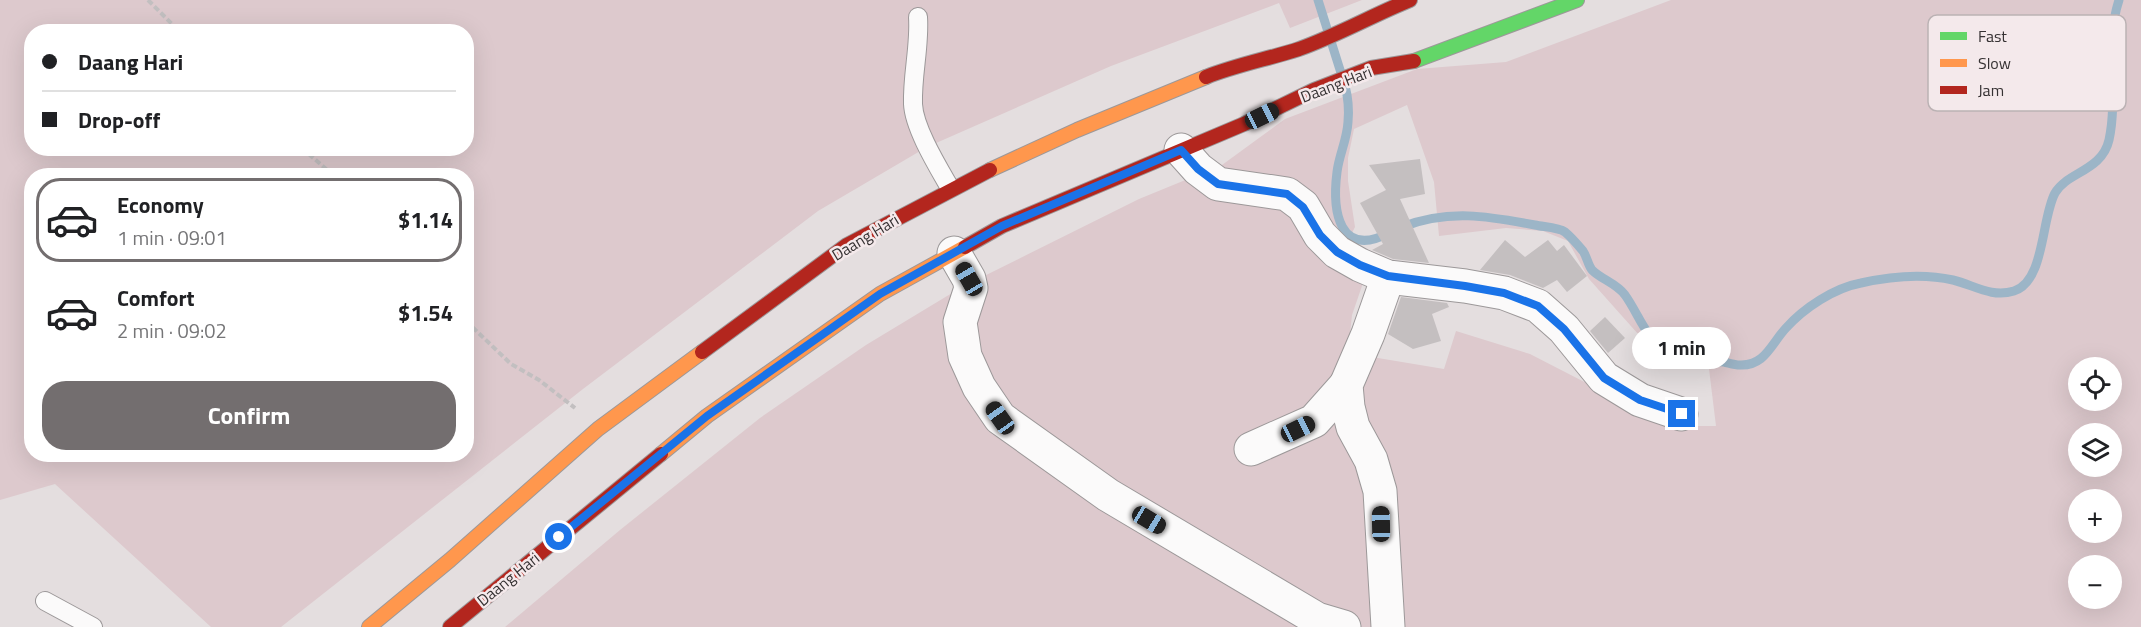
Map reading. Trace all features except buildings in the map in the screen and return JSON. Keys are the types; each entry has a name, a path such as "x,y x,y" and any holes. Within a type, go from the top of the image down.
{"main road":[{"name":"Daang Hari","path":"369,627 450,560 598,429 847,245 950,188 1077,130 1226,69 1298,49 1355,27 1393,6 1410,0"},
{"name":"Daang Hari","path":"450,627 707,416 880,294 1002,226 1244,124 1314,90 1371,68 1414,61 1577,0"}],"street":[{"path":"1181,150 1198,169 1218,184 1287,194 1303,207 1320,235 1337,252 1388,276 1504,293 1538,306 1564,329 1604,378 1640,400 1682,414"},
{"path":"954,253 969,279 971,288 960,322 965,356 979,387 1000,418 1108,495 1159,526 1317,619 1344,627"},
{"path":"1251,449 1314,421 1346,385 1368,334 1388,276"},
{"path":"1346,385 1347,408 1353,427 1371,460 1380,491 1388,627"}],"lane":[{"path":"918,17 919,39 913,106 927,147 950,188"},
{"path":"45,602 93,627"}],"path":[{"path":"148,0 172,24"},
{"path":"311,156 325,168"},
{"path":"474,329 511,364 561,396 598,429"}],"shaded area":[{"path":"0,0 1362,0 1290,28 1279,3 1111,66 927,147 818,211 583,389 281,627 211,627 55,484 0,500"},
{"path":"1671,0 2141,0 2141,627 505,627 620,530 760,418 866,345 962,287 1139,199 1222,165 1285,119 1417,69 1506,62","holes":["1407,105 1434,182 1439,236 1506,228 1543,231 1568,241 1589,279 1655,353 1682,365 1709,369 1716,426 1680,426 1598,389 1530,354 1456,331 1444,369 1348,353 1352,315 1363,283 1336,265 1355,227 1348,181 1348,158 1354,129"]}],"waterway":[{"path":"1318,0 1341,73"},
{"path":"2115,15 2119,0"},
{"path":"1345,86 1348,118 1337,172 1338,215 1342,227 1349,235 1359,240 1372,239 1389,233"},
{"path":"1402,227 1436,218 1468,216 1501,219 1562,230 1583,251 1592,270 1625,295 1648,334 1661,347 1677,356 1696,361 1749,364 1762,358 1793,321 1811,306 1840,289 1884,279 1918,276 1953,280 1998,293 2014,291 2024,285 2032,275 2037,262 2050,204 2055,193 2060,186 2092,165 2105,150 2109,140 2113,111"}],"traffic: fast":[{"path":"1414,61 1577,0"}],"traffic: slow":[{"path":"990,170 1077,130 1206,77"},
{"path":"661,454 707,416 880,294 965,247"},
{"path":"369,627 450,560 598,429 702,352"}],"traffic: jam":[{"path":"1206,77 1299,49 1410,0"},
{"path":"965,247 1002,226 1244,124 1314,90 1371,68 1414,61"},
{"path":"702,352 847,245 990,170"},
{"path":"450,627 661,454"}],"route":[{"path":"559,537 707,416 880,294 1002,226 1181,150 1198,169 1218,184 1239,188 1266,189 1287,194 1303,207 1320,235 1337,252 1360,265 1388,276 1504,293 1538,306 1564,329 1604,378 1640,400 1682,414"}]}
